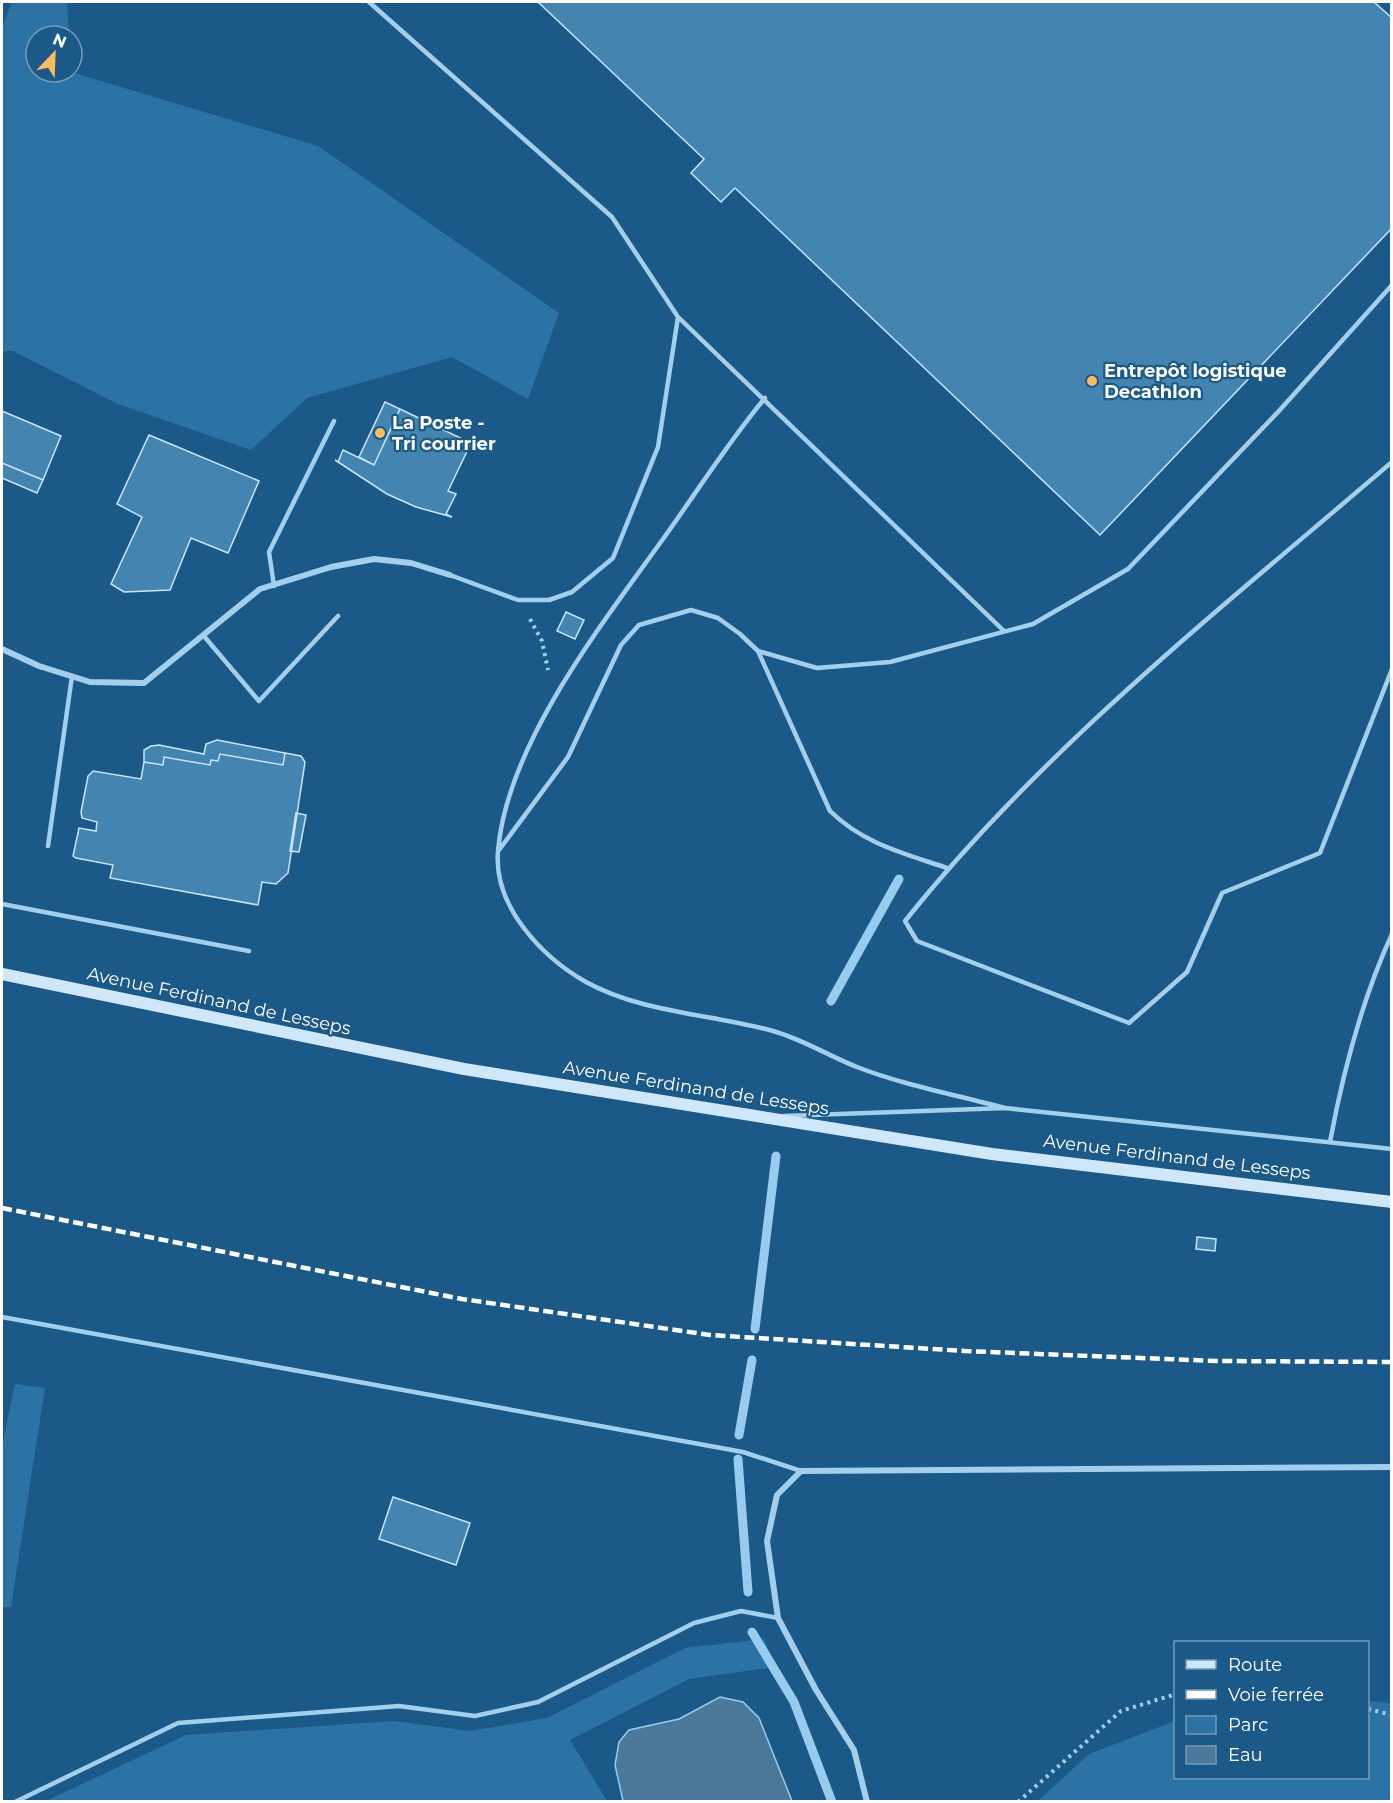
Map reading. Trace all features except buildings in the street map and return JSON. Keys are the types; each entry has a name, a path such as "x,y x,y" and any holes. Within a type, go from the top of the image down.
{"main road":[{"name":"Avenue Ferdinand de Lesseps","path":"2,974 464,1069 992,1154 1392,1202"}],"street":[{"path":"2,649 90,682 144,683 260,589 331,567 374,559 411,563 450,574"},
{"path":"867,1802 854,1750 816,1690 778,1618 766,1541 777,1495 801,1471 1392,1467"}],"lane":[{"path":"369,2 612,217 678,317 765,398 1005,631"},
{"path":"758,651 817,668 890,662 1033,624 1128,570 1278,412 1392,285"},
{"path":"450,574 518,600 549,600 572,592 613,558 658,447 678,317"},
{"path":"765,398 588,644 532,737 506,810 498,853 502,882 517,920 546,953 584,981 617,997 775,1031 859,1068 1005,1108"},
{"path":"274,586 269,552 334,421"},
{"path":"1392,462 1123,693 1027,785 947,868 905,921 917,941 1129,1023 1187,972 1222,893 1320,853 1392,669"},
{"path":"498,853 568,757 621,645 639,625 691,610 718,618 741,634 758,651 830,811 849,829 874,842 947,868"},
{"path":"203,635 260,701 338,616"},
{"path":"48,846 72,676"},
{"path":"2,904 249,951"},
{"path":"1330,1142 1336,1107 1374,972 1392,934"},
{"path":"760,1116 1005,1108 1392,1149"},
{"path":"2,1317 743,1452 801,1471"},
{"path":"15,1802 178,1723 399,1706 475,1716 538,1702 694,1623 741,1611 778,1618"}],"path":[{"path":"518,600 542,641 548,670 548,711"},
{"path":"1018,1802 1121,1711 1174,1695"},
{"path":"1369,1709 1392,1715"}],"green space":[{"path":"12,2 67,2 68,24 24,24 24,84 84,84 84,76 318,146 559,313 528,399 452,357 307,398 251,450 118,404 13,351 2,351 2,27"},
{"path":"15,1384 45,1388 11,1607 2,1607 2,1447"},
{"path":"764,1639 775,1667 689,1679 570,1740 607,1801 46,1801 186,1735 394,1721 470,1731 547,1718 685,1648"},
{"path":"1369,1701 1391,1703 1391,1801 1038,1801 1089,1754 1174,1721 1174,1779 1369,1779"}],"water":[{"path":"720,1697 743,1702 759,1718 792,1801 623,1801 615,1765 619,1742 629,1730 679,1719"}],"waterway":[{"path":"831,1001 899,879"},
{"path":"755,1329 776,1156"},
{"path":"739,1435 752,1360"},
{"path":"738,1459 748,1592"},
{"path":"752,1632 794,1702 832,1802"}],"railway":[{"path":"2,1208 462,1299 710,1335 965,1351 1216,1361 1392,1362"}],"place":[{"name":"Entrepôt logistique Decathlon","path":"1092,381"},
{"name":"La Poste - Tri courrier","path":"380,433"}]}
